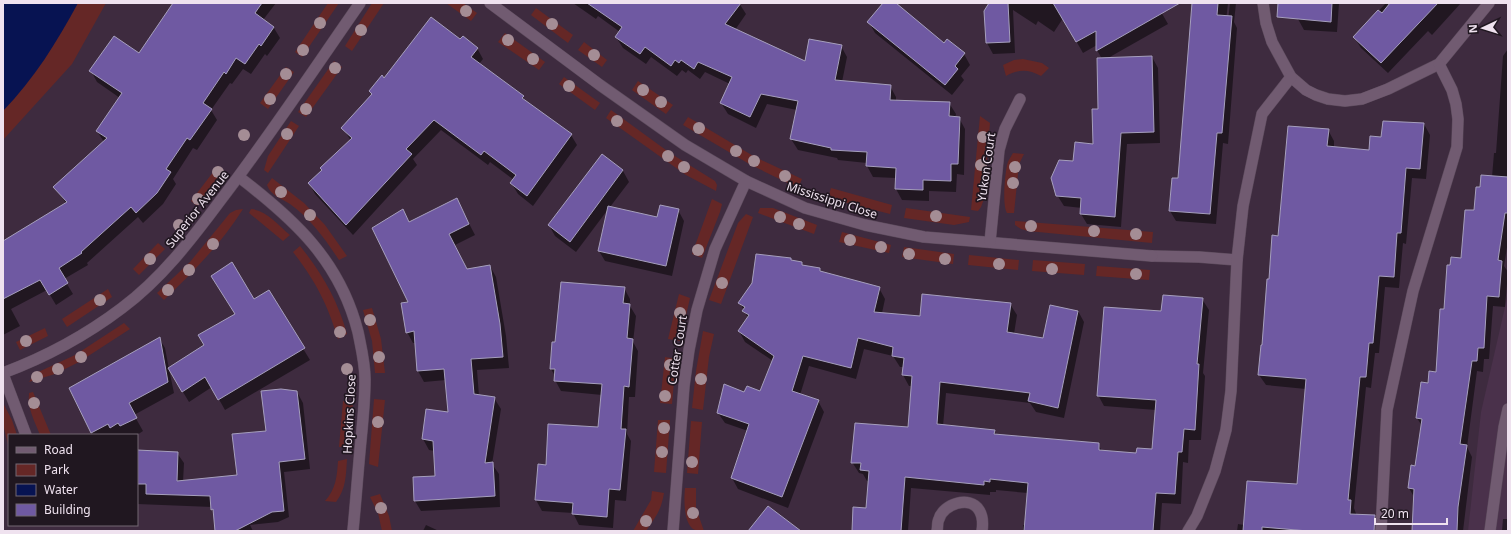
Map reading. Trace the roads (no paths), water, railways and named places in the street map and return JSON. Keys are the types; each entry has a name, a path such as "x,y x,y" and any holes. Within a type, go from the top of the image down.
{"street":[{"name":"Superior Avenue","path":"3,374 33,362 61,348 93,329 123,308 155,280 184,249 239,177 360,3"},
{"name":"Mississippi Close","path":"490,3 672,137 746,181 805,208 865,225 924,236 1152,256 1199,257 1237,260"},
{"path":"1264,3 1266,23 1272,42 1291,77 1306,90 1316,95 1328,99 1345,101 1362,99 1394,86 1439,64 1489,3"},
{"path":"1381,531 1387,410 1413,291 1457,147 1458,119 1456,104 1452,90 1439,64"},
{"path":"1188,531 1197,516 1215,471 1226,430 1230,391 1237,260 1243,206 1262,114 1291,77"},
{"name":"Yukon Court","path":"990,242 1000,150 1005,129 1020,99"},
{"name":"Hopkins Close","path":"239,177 259,192 301,229 317,248 332,268 344,290 354,316 362,348 365,378 353,530"},
{"name":"Cotter Court","path":"673,531 684,386 697,310 715,249 746,181"},
{"path":"3,374 26,434"},
{"path":"1490,531 1504,426 1508,409"},
{"path":"937,531 939,518 947,507 958,502 969,502 979,509 983,521 982,531"}],"water":[{"path":"3,3 78,3 62,32 35,73 3,111"}]}
